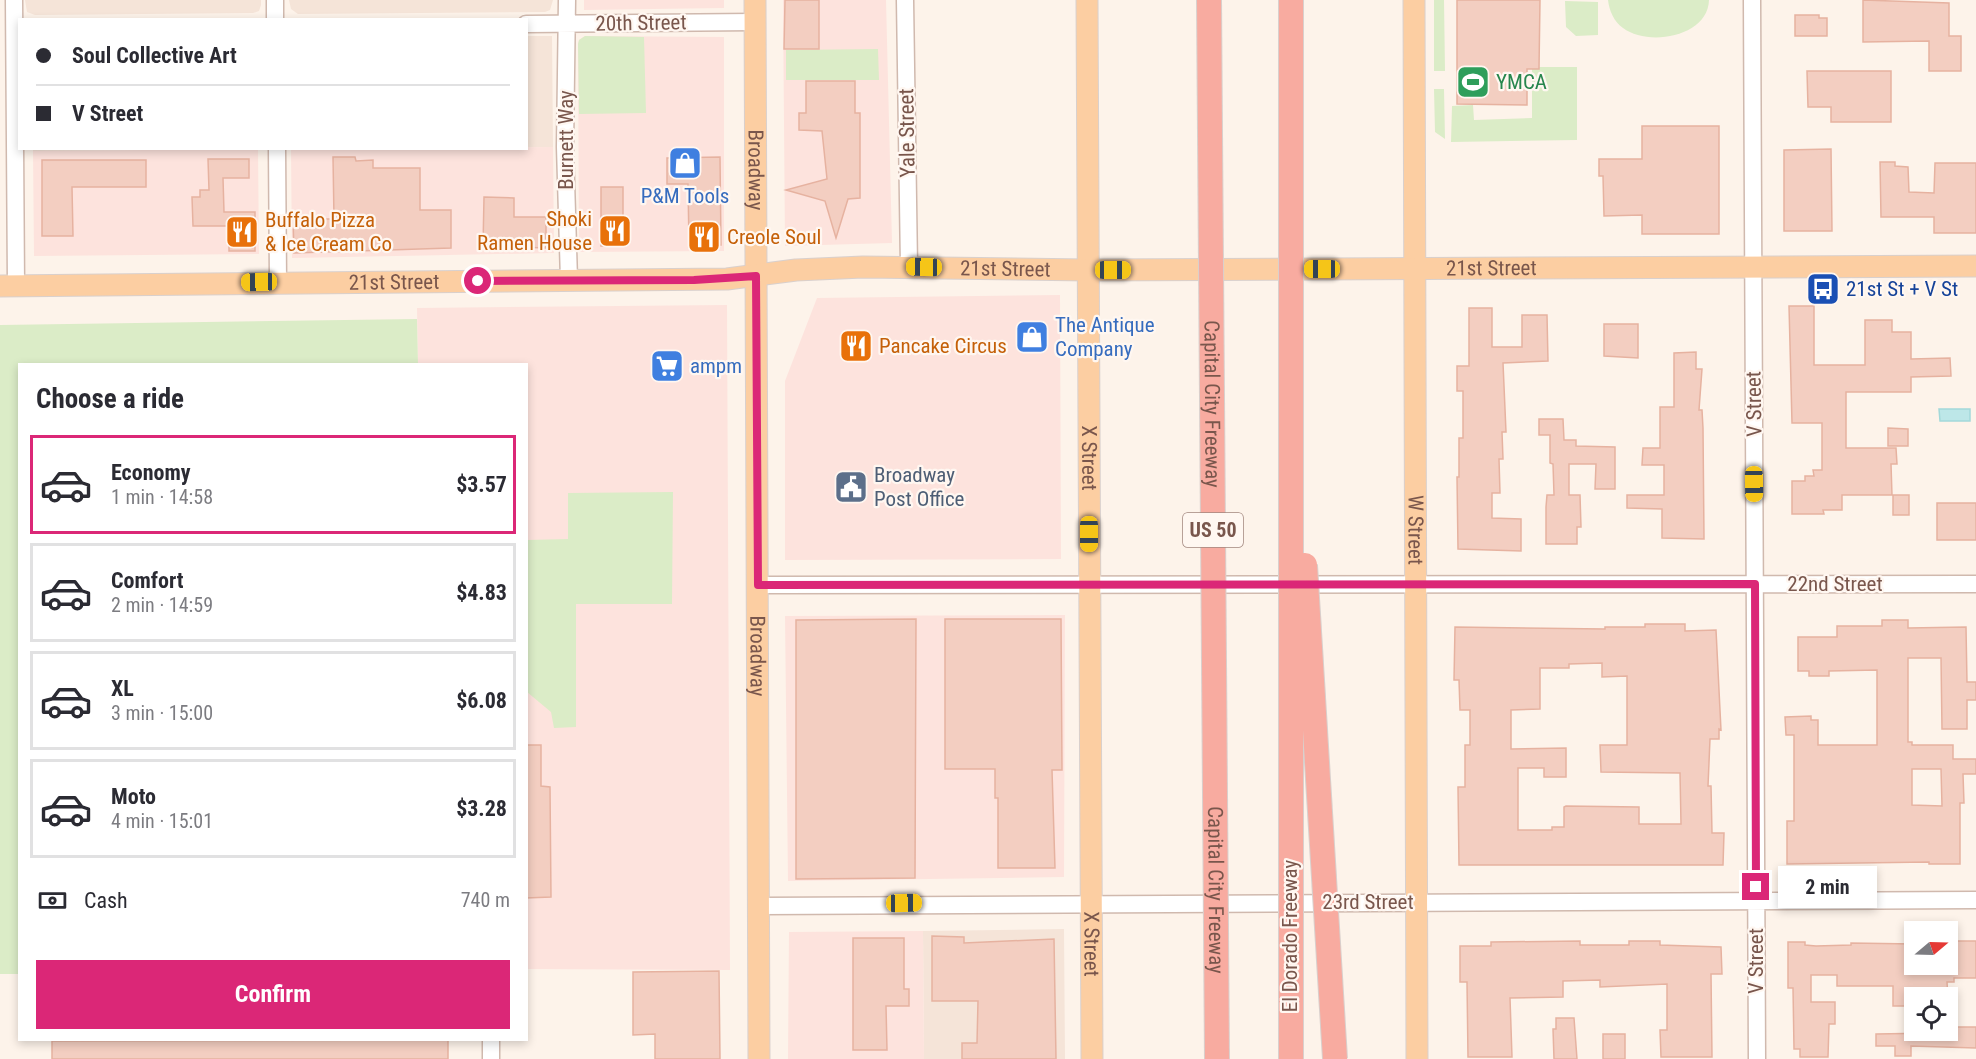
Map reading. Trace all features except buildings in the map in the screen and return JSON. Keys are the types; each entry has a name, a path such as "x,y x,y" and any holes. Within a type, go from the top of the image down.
{"highway":[{"name":"Capital City Freeway","path":"1209,0 1217,1059"},
{"path":"1291,0 1290,814 1301,1059"},
{"path":"1289,311 1335,1059"},
{"name":"El Dorado Freeway","path":"1290,814 1290,1059"}],"main road":[{"name":"Broadway","path":"755,0 759,1059"},
{"name":"X Street","path":"1087,0 1092,1059"},
{"name":"W Street","path":"1413,0 1416,269 1417,1059"},
{"name":"21st Street","path":"8,286 716,280 796,270 909,267 1088,270 1976,266"}],"street":[{"path":"8,286 17,29 14,0"},
{"path":"275,0 275,18"},
{"name":"Burnett Way","path":"567,0 565,147 569,280"},
{"name":"Yale Street","path":"905,0 909,267"},
{"name":"V Street","path":"1752,0 1757,1059"},
{"name":"20th Street","path":"528,24 755,22"},
{"path":"277,150 278,282"},
{"name":"22nd Street","path":"758,585 1976,584"},
{"name":"23rd Street","path":"759,906 1976,900"},
{"path":"491,1041 491,1059"}],"shaded area":[{"path":"25,0 261,0 261,5 259,11 253,13 35,15 27,12"},
{"path":"289,0 553,0 550,10 545,12 298,14 291,9"},
{"path":"584,0 724,0 724,8 584,10"},
{"path":"783,0 886,0 892,243 785,246"},
{"path":"528,36 552,36 553,147 528,147"},
{"path":"585,36 724,37 724,251 579,252 578,44 579,40"},
{"path":"528,147 553,147 554,253 292,258 291,150 528,150"},
{"path":"33,150 146,150 33,151"},
{"path":"258,150 259,254 34,256 33,151"},
{"path":"1060,295 1061,559 785,560 785,381 817,298"},
{"path":"727,305 730,970 528,969 528,363 418,363 417,308"},
{"path":"1065,615 1064,877 788,881 785,616"},
{"path":"1064,929 1065,1059 924,1059 923,931"},
{"path":"923,931 924,1059 788,1059 789,932"}],"green space":[{"path":"1434,0 1444,0 1445,71 1434,71"},
{"path":"1608,0 1709,0 1706,13 1699,23 1688,30 1675,35 1647,37 1623,28 1612,16"},
{"path":"1565,1 1598,2 1598,35 1576,36 1566,27"},
{"path":"585,36 644,37 646,113 579,114 578,44 579,40"},
{"path":"878,49 879,80 786,80 786,50"},
{"path":"1532,67 1577,67 1577,140 1451,142 1452,106 1473,105 1474,120 1532,118"},
{"path":"1434,89 1444,89 1445,139 1435,132"},
{"path":"417,319 418,363 18,363 18,974 0,974 0,325"},
{"path":"673,492 672,604 576,604 576,727 554,728 551,712 528,693 528,540 568,539 568,493"}],"water":[{"path":"1939,409 1970,409 1970,421 1940,421"}],"place":[{"name":"YMCA","path":"1473,82"},
{"name":"P&M Tools","path":"685,163"},
{"name":"Shoki Ramen House","path":"615,231"},
{"name":"Buffalo Pizza & Ice Cream Co","path":"242,232"},
{"name":"Creole Soul","path":"704,237"},
{"name":"21st St + V St","path":"1823,289"},
{"name":"The Antique Company","path":"1032,337"},
{"name":"Pancake Circus","path":"856,346"},
{"name":"ampm","path":"667,366"},
{"name":"Broadway Post Office","path":"851,487"}],"route":[{"path":"478,281 694,280 756,276 758,585 1755,584 1756,887"}]}
